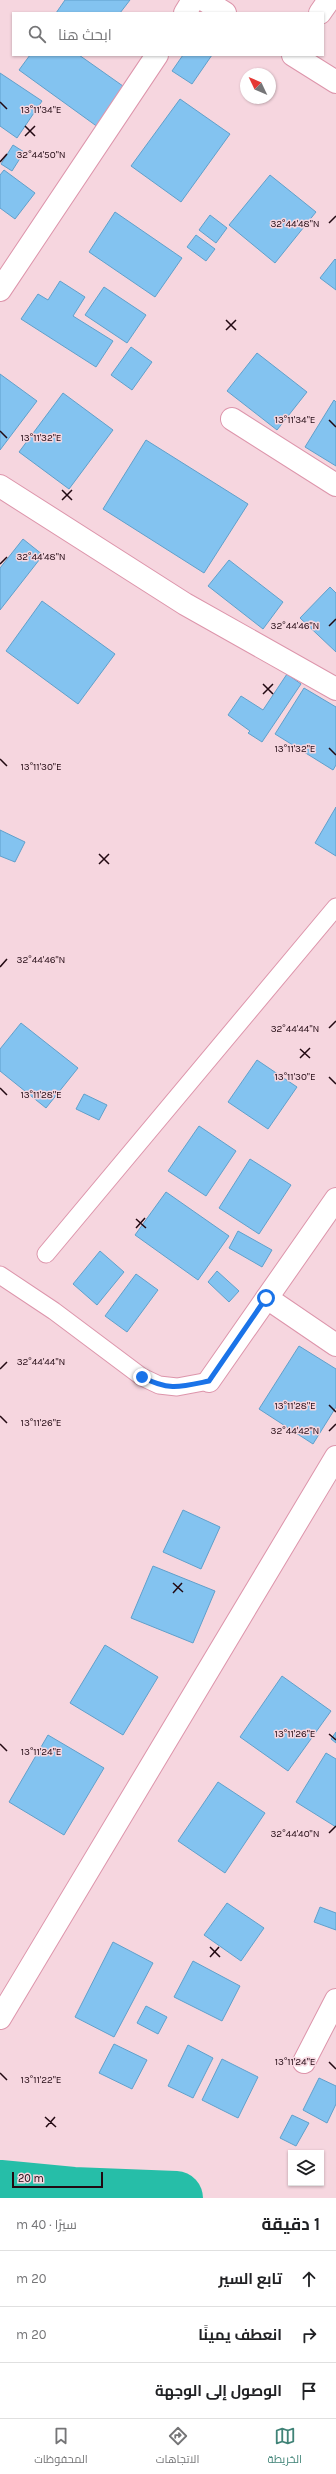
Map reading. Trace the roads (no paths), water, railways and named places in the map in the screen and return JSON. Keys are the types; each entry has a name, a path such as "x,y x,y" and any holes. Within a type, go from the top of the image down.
{"street":[{"path":"186,12 193,0"},
{"path":"204,0 223,12"},
{"path":"321,12 329,0"},
{"path":"0,290 156,56"},
{"path":"296,56 336,82"},
{"path":"232,419 336,485"},
{"path":"0,486 185,604 336,689"},
{"path":"209,1381 336,1199"},
{"path":"266,1298 336,1345"},
{"path":"0,2018 336,1457"},
{"path":"304,2062 336,2000"}],"lane":[{"path":"46,1254 336,907"},
{"path":"0,1275 54,1311 148,1380 159,1385 177,1387 209,1381"}],"waterway":[{"path":"0,2187 73,2194 176,2198"}]}
